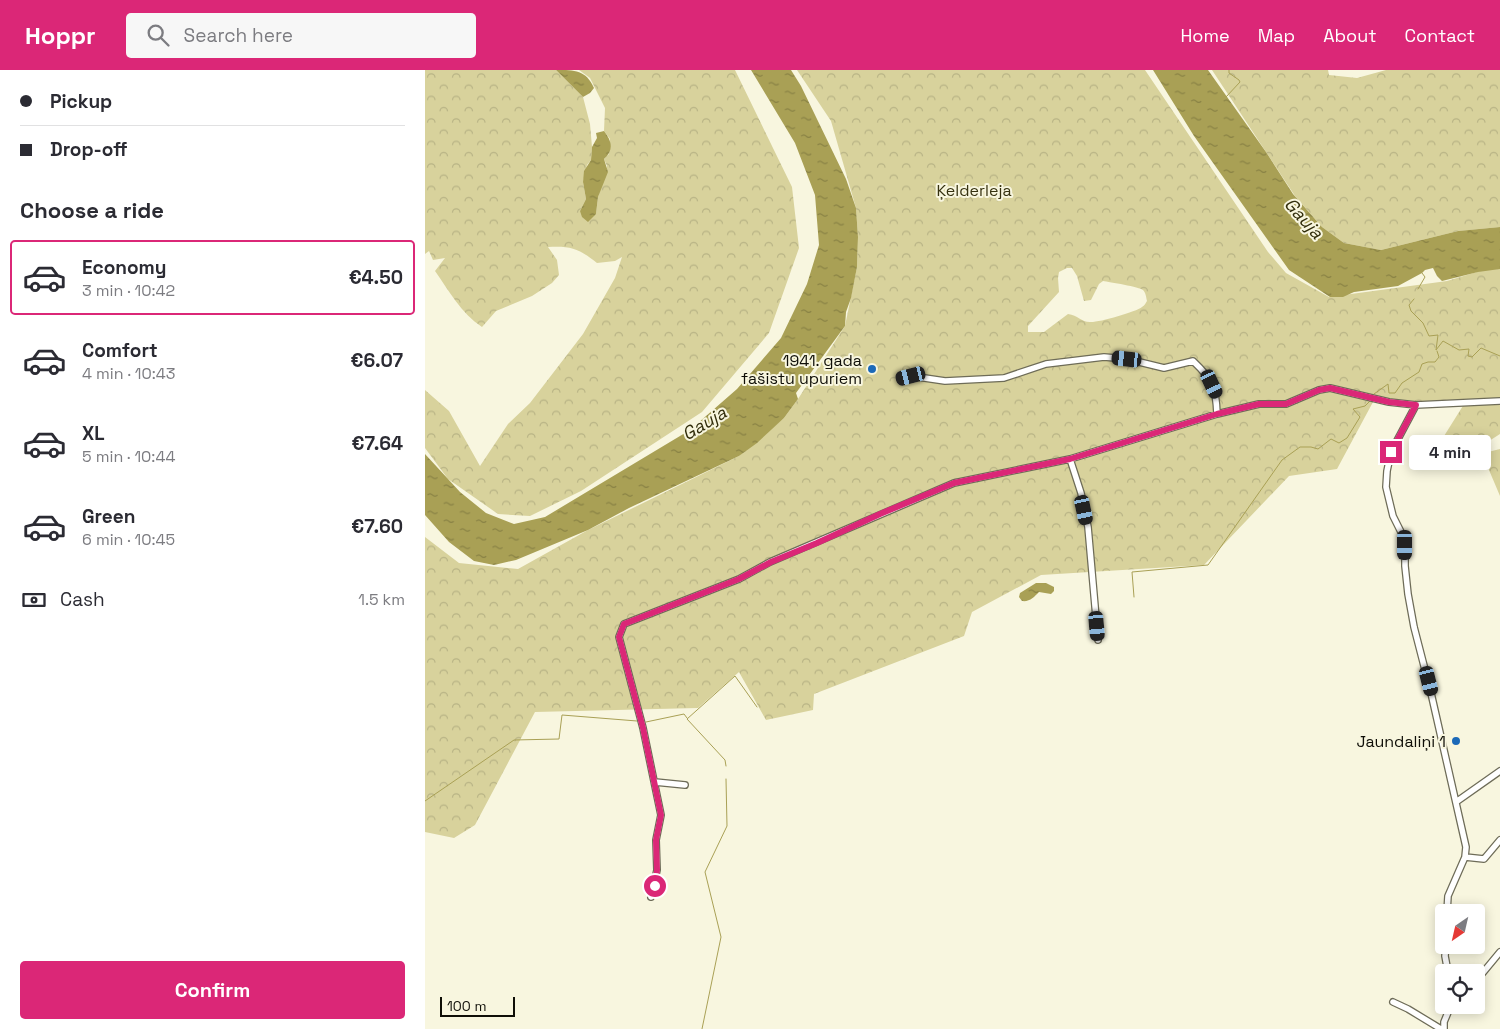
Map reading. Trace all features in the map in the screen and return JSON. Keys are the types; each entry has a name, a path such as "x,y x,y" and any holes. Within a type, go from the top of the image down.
{"street":[{"path":"900,379 911,376 945,381 1004,378 1046,364 1104,357 1127,359 1164,368 1193,361 1208,375 1216,394 1217,414"},
{"path":"651,897 657,870 656,840 661,815 641,719 619,637 624,624 739,579 771,562 954,483 1070,459 1217,414 1259,404 1286,404 1319,390 1330,388 1389,402 1416,405 1500,401"},
{"path":"1416,405 1391,452 1386,487 1393,516 1405,545 1408,594 1414,628 1431,693 1466,847 1465,857 1448,896 1448,904"},
{"path":"1070,459 1081,493 1088,526 1098,640"},
{"path":"1456,802 1500,771"},
{"path":"655,782 685,785"},
{"path":"1465,857 1484,859 1500,840"},
{"path":"1485,970 1500,952"},
{"path":"1393,1002 1442,1029 1447,1014"}],"green space":[{"path":"425,70 556,70 583,97 590,124 592,147 591,160 587,165 583,182 586,199 580,211 596,214 598,197 607,166 604,159 609,154 610,139 604,131 605,108 590,78 579,70 735,70 792,187 799,248 769,333 702,412 581,491 530,516 498,514 448,479 425,448 425,390 449,411 480,466 508,424 530,403 583,334 615,278 622,257 615,261 597,263 574,249 548,247 557,260 559,275 552,283 532,296 496,311 482,327 468,315 435,271 445,258 433,260 429,251 425,254"},
{"name":"Ķelderleja","path":"797,70 1145,70 1268,252 1286,273 1329,297 1447,281 1500,265 1500,434 1489,441 1434,452 1466,401 1373,402 1337,469 1289,476 1204,565 1041,575 972,612 964,636 814,694 813,710 766,720 739,672 698,708 535,712 475,825 454,838 425,832 425,537 459,563 518,569 588,530 739,456 784,418 845,326 857,267 858,237 856,208 831,121","holes":["1072,268 1077,276 1084,301 1091,300 1099,284 1103,281 1141,289 1145,292 1147,301 1144,306 1138,309 1108,319 1087,322 1068,314 1044,332 1028,332 1028,326 1059,292 1059,272"]},
{"path":"1212,70 1328,70 1329,75 1357,78 1386,70 1500,70 1500,227 1458,231 1381,250 1344,243 1322,227 1295,196"},
{"path":"1500,449 1500,496 1489,470 1488,452"}],"water":[{"path":"556,70 579,72 591,82 594,88 583,97"},
{"name":"Gauja","path":"751,70 791,70 801,86 846,179 856,208 858,237 857,267 851,298 846,312 845,326 796,393 798,399 784,418 757,443 739,456 629,508 588,530 516,560 494,565 474,561 449,542 425,515 425,454 460,492 486,513 514,524 545,517 690,430 737,389 781,338 807,284 819,245 815,195 795,143"},
{"name":"Gauja","path":"1153,70 1208,70 1293,194 1322,227 1344,243 1381,250 1458,231 1500,227 1500,269 1478,272 1442,281 1433,268 1425,270 1398,286 1354,292 1343,297 1330,297 1289,270 1194,136"},
{"path":"604,131 611,145 611,149 604,159 608,172 598,197 596,214 588,222 582,217 580,211 586,199 583,182 584,171 591,160 592,147 597,138 596,133"},
{"path":"1036,583 1046,583 1054,587 1054,591 1051,594 1039,592 1030,600 1022,601 1019,597 1020,593"}],"waterway":[{"path":"1226,97 1240,82 1229,73 1229,70"},
{"path":"1418,289 1425,277 1422,273"},
{"path":"1414,299 1409,305 1411,311 1423,323 1429,336 1438,335 1436,350 1443,341 1459,350 1469,349 1468,356 1472,357 1481,348 1500,356"},
{"path":"1374,394 1388,384 1389,393 1395,393 1402,383 1419,372 1422,364 1435,362 1439,357 1437,351"},
{"path":"1134,597 1132,572 1208,565 1282,460 1300,447 1318,449 1331,439 1339,443 1347,438 1360,417 1353,409 1365,406 1370,401"},
{"path":"726,766 725,760 687,719 735,676 757,707"},
{"path":"646,722 684,714 687,718"},
{"path":"425,801 514,740 559,739 562,715 637,721"},
{"path":"702,1029 721,937 705,872 727,826 726,779"}],"place":[{"name":"1941. gada fašistu upuriem","path":"872,369"},
{"name":"Jaundaliņi 1","path":"1456,741"}],"route":[{"path":"655,886 657,870 656,840 661,815 643,728 619,637 624,624 739,579 771,562 954,483 1070,459 1217,414 1259,404 1286,404 1319,390 1330,388 1389,402 1416,405 1391,452"}]}
